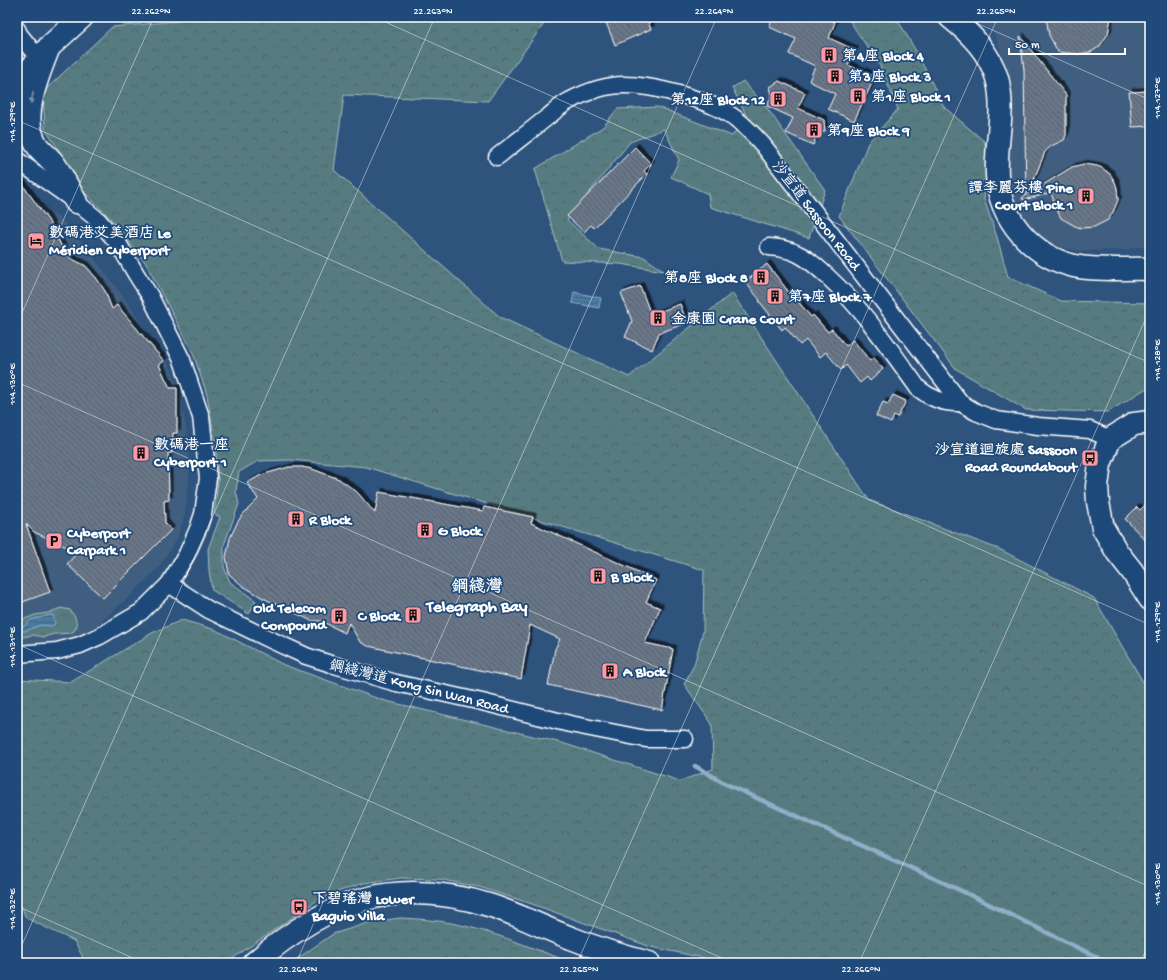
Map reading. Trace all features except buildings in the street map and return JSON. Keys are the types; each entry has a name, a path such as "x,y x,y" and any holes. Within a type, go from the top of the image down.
{"main road":[{"path":"17,85 44,53 82,17"},
{"path":"950,17 981,46 997,79 1002,106 997,176 1008,216 1016,228 1036,248 1049,256 1075,266 1093,268 1150,269"},
{"path":"44,53 31,102 30,126 35,142 55,164 76,202"},
{"path":"1150,422 1134,424 1110,439 1100,464 1097,486 1098,502 1103,528 1117,552 1132,571 1150,599"},
{"path":"254,963 292,933 334,909 375,897 415,893 444,895 476,902 511,913 588,944 648,963"}],"street":[{"path":"17,29 19,34 44,53"},
{"name":"沙宣道 Sassoon Road","path":"497,157 568,101 584,94 611,86 625,85 646,88 704,102 718,108 745,126 763,145 961,403 976,412 996,420 1038,426 1090,430 1110,439"},
{"path":"17,160 76,202 98,220 118,243 150,296 182,360 201,417 208,478 203,514 187,554 169,584 141,612 80,646 57,651 17,654"},
{"path":"768,247 789,250 798,254 815,265 833,281 864,315 918,388 925,394 942,402 961,403"},
{"name":"鋼綫灣道 Kong Sin Wan Road","path":"169,584 209,610 306,656 331,664 396,683 482,702 570,724 646,739 686,739"}],"shaded area":[{"path":"973,17 1150,17 1150,248 1134,247 1127,250 1079,251 1044,243 1022,226 1008,197 1005,169 1010,118 1009,75 995,35"},
{"path":"17,185 63,221 94,258 128,303 173,372 180,395 185,422 190,467 185,514 177,539 159,567 99,624 69,641 31,648 17,647"},
{"path":"574,292 601,298 599,308 572,303"},
{"path":"53,615 55,623 53,626 40,625 25,631 17,631 17,626 23,627 31,620"}],"green space":[{"path":"182,17 549,17 488,101 344,95 334,170 500,317 629,377 732,293 869,500 1001,550 1094,598 1150,694 1150,963 728,963 651,947 532,904 479,887 438,879 401,878 364,883 322,897 226,963 86,963 74,941 26,918 17,895 17,679 71,682 152,633 182,620 216,630 284,665 382,700 562,743 680,781 713,769 712,724 684,684 694,665 703,631 704,570 366,467 290,460 258,461 239,472 236,491 239,504 224,545 224,567 230,582 256,601 249,614 212,590 208,549 220,517 214,514 218,481 215,441 207,395 193,353 145,262 111,219 77,185 66,161 45,129 43,92 112,27 178,21"},
{"path":"847,17 896,17 916,51 944,107 985,142 987,175 984,199 997,237 1008,277 1061,301 1150,303 1150,386 1108,412 1026,410 956,369 839,216 868,143 898,109 880,66"},
{"path":"743,81 767,108 825,190 809,238 710,207 708,194 671,177 679,160 664,129 630,142 567,220 599,249 644,257 664,271 620,264 562,261 535,169 603,127 617,109 658,107 732,136 747,116 732,88"},
{"path":"61,608 70,610 75,617 77,626 74,631 44,637 33,635 17,638 17,622 35,615 48,613"},
{"path":"400,918 452,923 469,927 509,939 573,963 291,963 333,934 368,923"}],"waterway":[{"path":"695,766 726,784 964,892 1109,963"}],"place":[{"name":"第4座 Block 4","path":"829,55"},
{"name":"第3座 Block 3","path":"835,76"},
{"name":"第1座 Block 1","path":"858,96"},
{"name":"第12座 Block 12","path":"778,99"},
{"name":"第9座 Block 9","path":"814,130"},
{"name":"譚李麗芬樓 Pine Court Block 1","path":"1086,196"},
{"name":"數碼港艾美酒店 Le Méridien Cyberport","path":"36,241"},
{"name":"第8座 Block 8","path":"761,277"},
{"name":"第7座 Block 7","path":"775,296"},
{"name":"金康園 Crane Court","path":"658,318"},
{"name":"數碼港一座 Cyberport 1","path":"141,453"},
{"name":"沙宣道迴旋處 Sassoon Road Roundabout","path":"1090,458"},
{"name":"R Block","path":"296,519"},
{"name":"G Block","path":"425,530"},
{"name":"Cyberport Carpark 1","path":"54,541"},
{"name":"B Block","path":"598,576"},
{"name":"C Block","path":"413,615"},
{"name":"Old Telecom Compound","path":"339,616"},
{"name":"A Block","path":"610,671"},
{"name":"下碧瑤灣 Lower Baguio Villa","path":"299,907"}],"district":[{"name":"鋼綫灣 Telegraph Bay","path":"477,595"}]}
